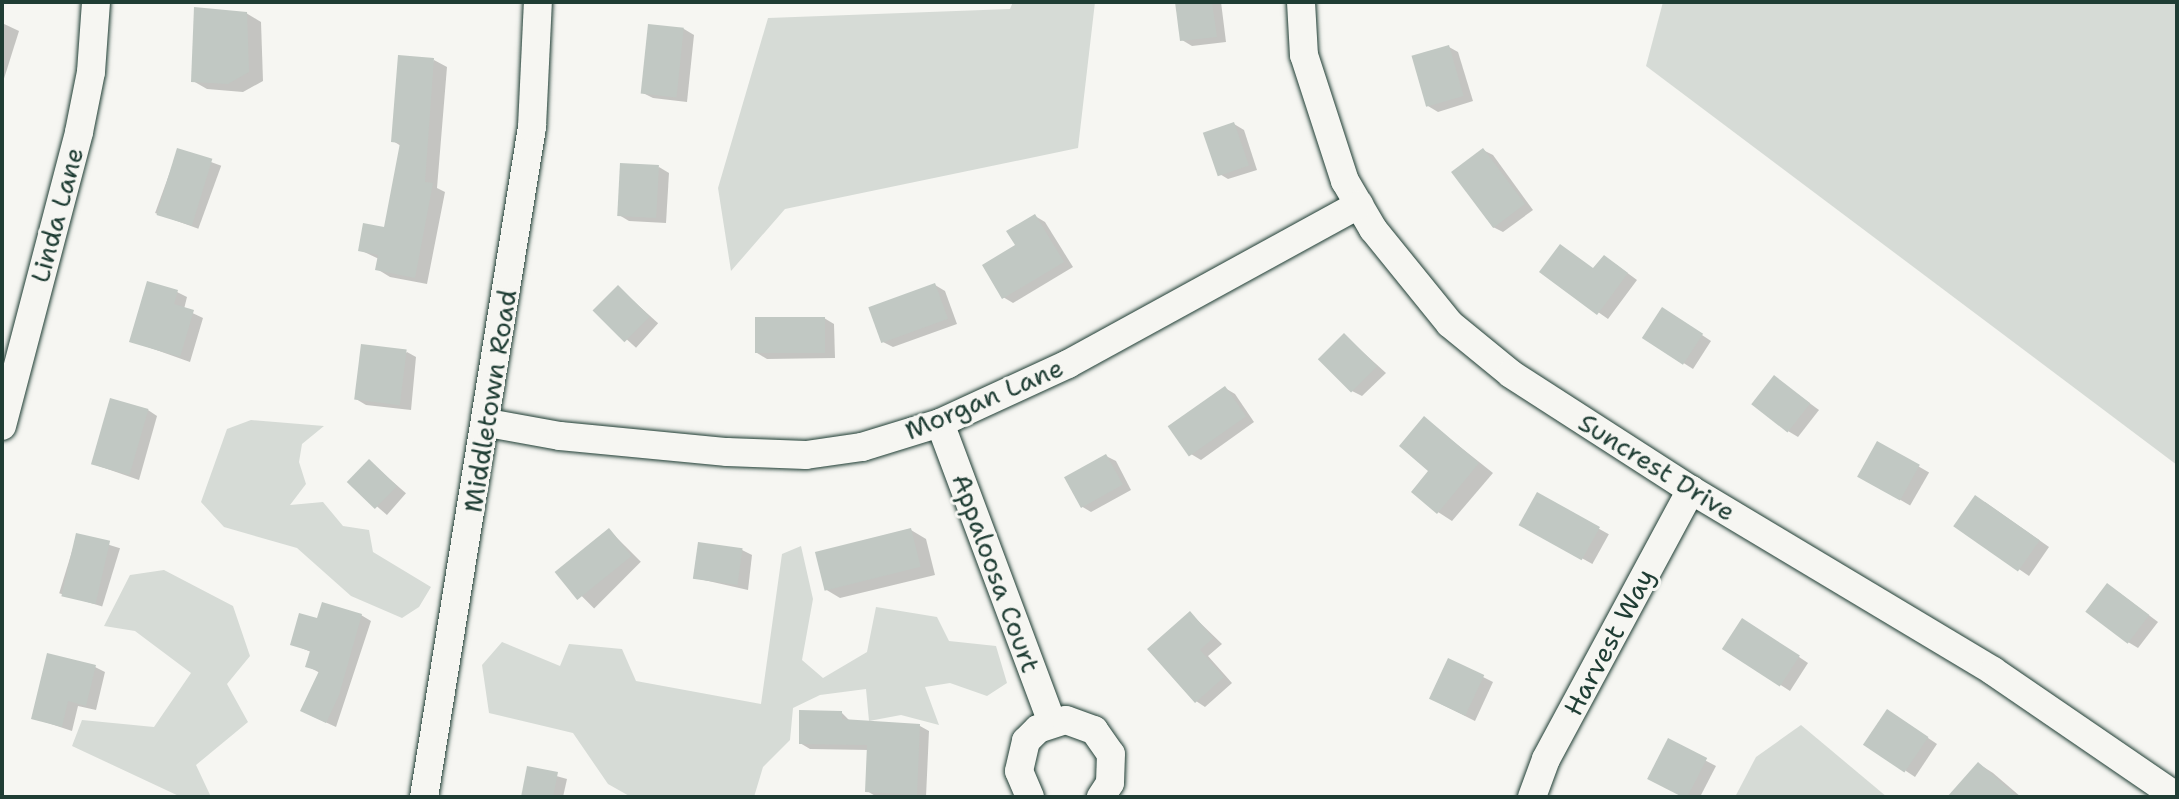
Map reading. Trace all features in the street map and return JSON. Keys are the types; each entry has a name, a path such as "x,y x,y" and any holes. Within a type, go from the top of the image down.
{"street":[{"name":"Linda Lane","path":"2,426 79,132 93,58 96,2"},
{"name":"Middletown Road","path":"424,797 488,422 533,127 538,2"},
{"name":"Suncrest Drive","path":"1301,2 1304,55 1321,115 1359,205 1450,324 1511,374 1691,490 1993,671 2177,797"},
{"name":"Morgan Lane","path":"488,422 574,437 806,455 862,447 940,423 1068,364 1359,205"},
{"name":"Appaloosa Court","path":"940,423 1052,722"},
{"name":"Harvest Way","path":"1532,797 1546,759 1691,490"},
{"path":"1030,797 1019,771 1020,755 1032,735 1052,722 1081,723 1104,741 1112,769 1101,797"}],"shaded area":[{"path":"1013,2 1095,2 1078,148 785,209 731,271 718,188 768,18 1010,9"},
{"path":"1663,2 2177,2 2177,465 1646,66"},
{"path":"251,420 324,426 302,444 299,462 306,484 290,505 323,502 343,526 369,530 373,552 431,587 419,607 402,618 351,596 297,548 224,527 201,502 227,429"},
{"path":"801,546 813,599 802,660 823,678 867,652 876,607 937,617 949,641 996,646 1007,683 987,696 950,683 925,687 939,725 901,715 869,721 866,689 820,695 793,708 790,740 763,767 754,797 631,797 608,784 573,733 489,713 482,665 502,642 560,666 569,644 622,649 636,681 761,704 782,554"},
{"path":"164,570 233,606 250,656 227,684 248,722 196,765 211,797 181,797 72,746 82,720 154,727 191,673 135,631 104,626 130,575"},
{"path":"1801,725 1887,797 1735,797 1756,757"}],"building":[{"path":"1175,2 1212,2 1217,37 1180,41"},
{"path":"194,7 247,12 249,72 228,84 191,82"},
{"path":"648,24 684,28 676,97 641,94"},
{"path":"1449,45 1464,96 1426,107 1412,56"},
{"path":"398,55 434,58 425,182 433,183 415,278 375,270 378,255 358,251 363,223 384,227 400,143 391,142"},
{"path":"1234,122 1249,165 1218,176 1203,133"},
{"path":"177,148 212,159 192,226 157,215"},
{"path":"1483,148 1525,204 1493,228 1451,172"},
{"path":"620,163 659,165 656,218 617,216"},
{"path":"1035,214 1064,262 1002,299 982,265 1015,245 1006,231"},
{"path":"1560,244 1593,268 1604,255 1628,273 1597,315 1539,272"},
{"path":"147,281 178,290 174,304 194,310 180,357 129,342"},
{"path":"935,283 948,319 881,343 868,307"},
{"path":"618,285 650,317 624,342 593,310"},
{"path":"1662,307 1703,334 1683,365 1642,338"},
{"path":"755,317 825,317 825,353 755,353"},
{"path":"1344,333 1377,366 1351,392 1318,359"},
{"path":"361,344 407,350 400,405 354,400"},
{"path":"1774,375 1810,403 1787,432 1751,404"},
{"path":"1225,386 1246,416 1189,456 1168,426"},
{"path":"110,398 148,409 129,475 91,464"},
{"path":"1424,416 1479,463 1437,514 1411,492 1428,471 1399,446"},
{"path":"1877,441 1920,465 1900,501 1857,477"},
{"path":"1106,454 1123,485 1081,508 1064,477"},
{"path":"369,459 397,486 375,509 347,482"},
{"path":"1537,492 1600,527 1582,560 1519,525"},
{"path":"1975,495 2040,540 2018,571 1953,526"},
{"path":"609,528 632,556 577,600 555,572"},
{"path":"911,528 921,567 825,591 815,552"},
{"path":"76,533 110,541 95,604 61,596"},
{"path":"698,542 743,548 737,585 693,579"},
{"path":"2107,583 2149,615 2128,644 2085,612"},
{"path":"322,602 362,614 339,695 326,723 300,711 319,671 305,667 310,651 290,645 299,613 317,618"},
{"path":"1190,611 1213,638 1200,650 1224,677 1195,703 1147,649"},
{"path":"1742,618 1800,656 1780,687 1722,649"},
{"path":"47,653 96,665 86,706 68,701 62,727 31,719"},
{"path":"1448,658 1484,675 1465,716 1429,699"},
{"path":"1887,709 1928,737 1904,773 1863,745"},
{"path":"799,710 842,711 842,719 920,724 917,795 865,792 867,745 799,744"},
{"path":"1668,738 1707,758 1687,797 1647,779"},
{"path":"1978,762 2018,797 1947,797"},
{"path":"527,766 558,772 553,797 521,797"}]}
